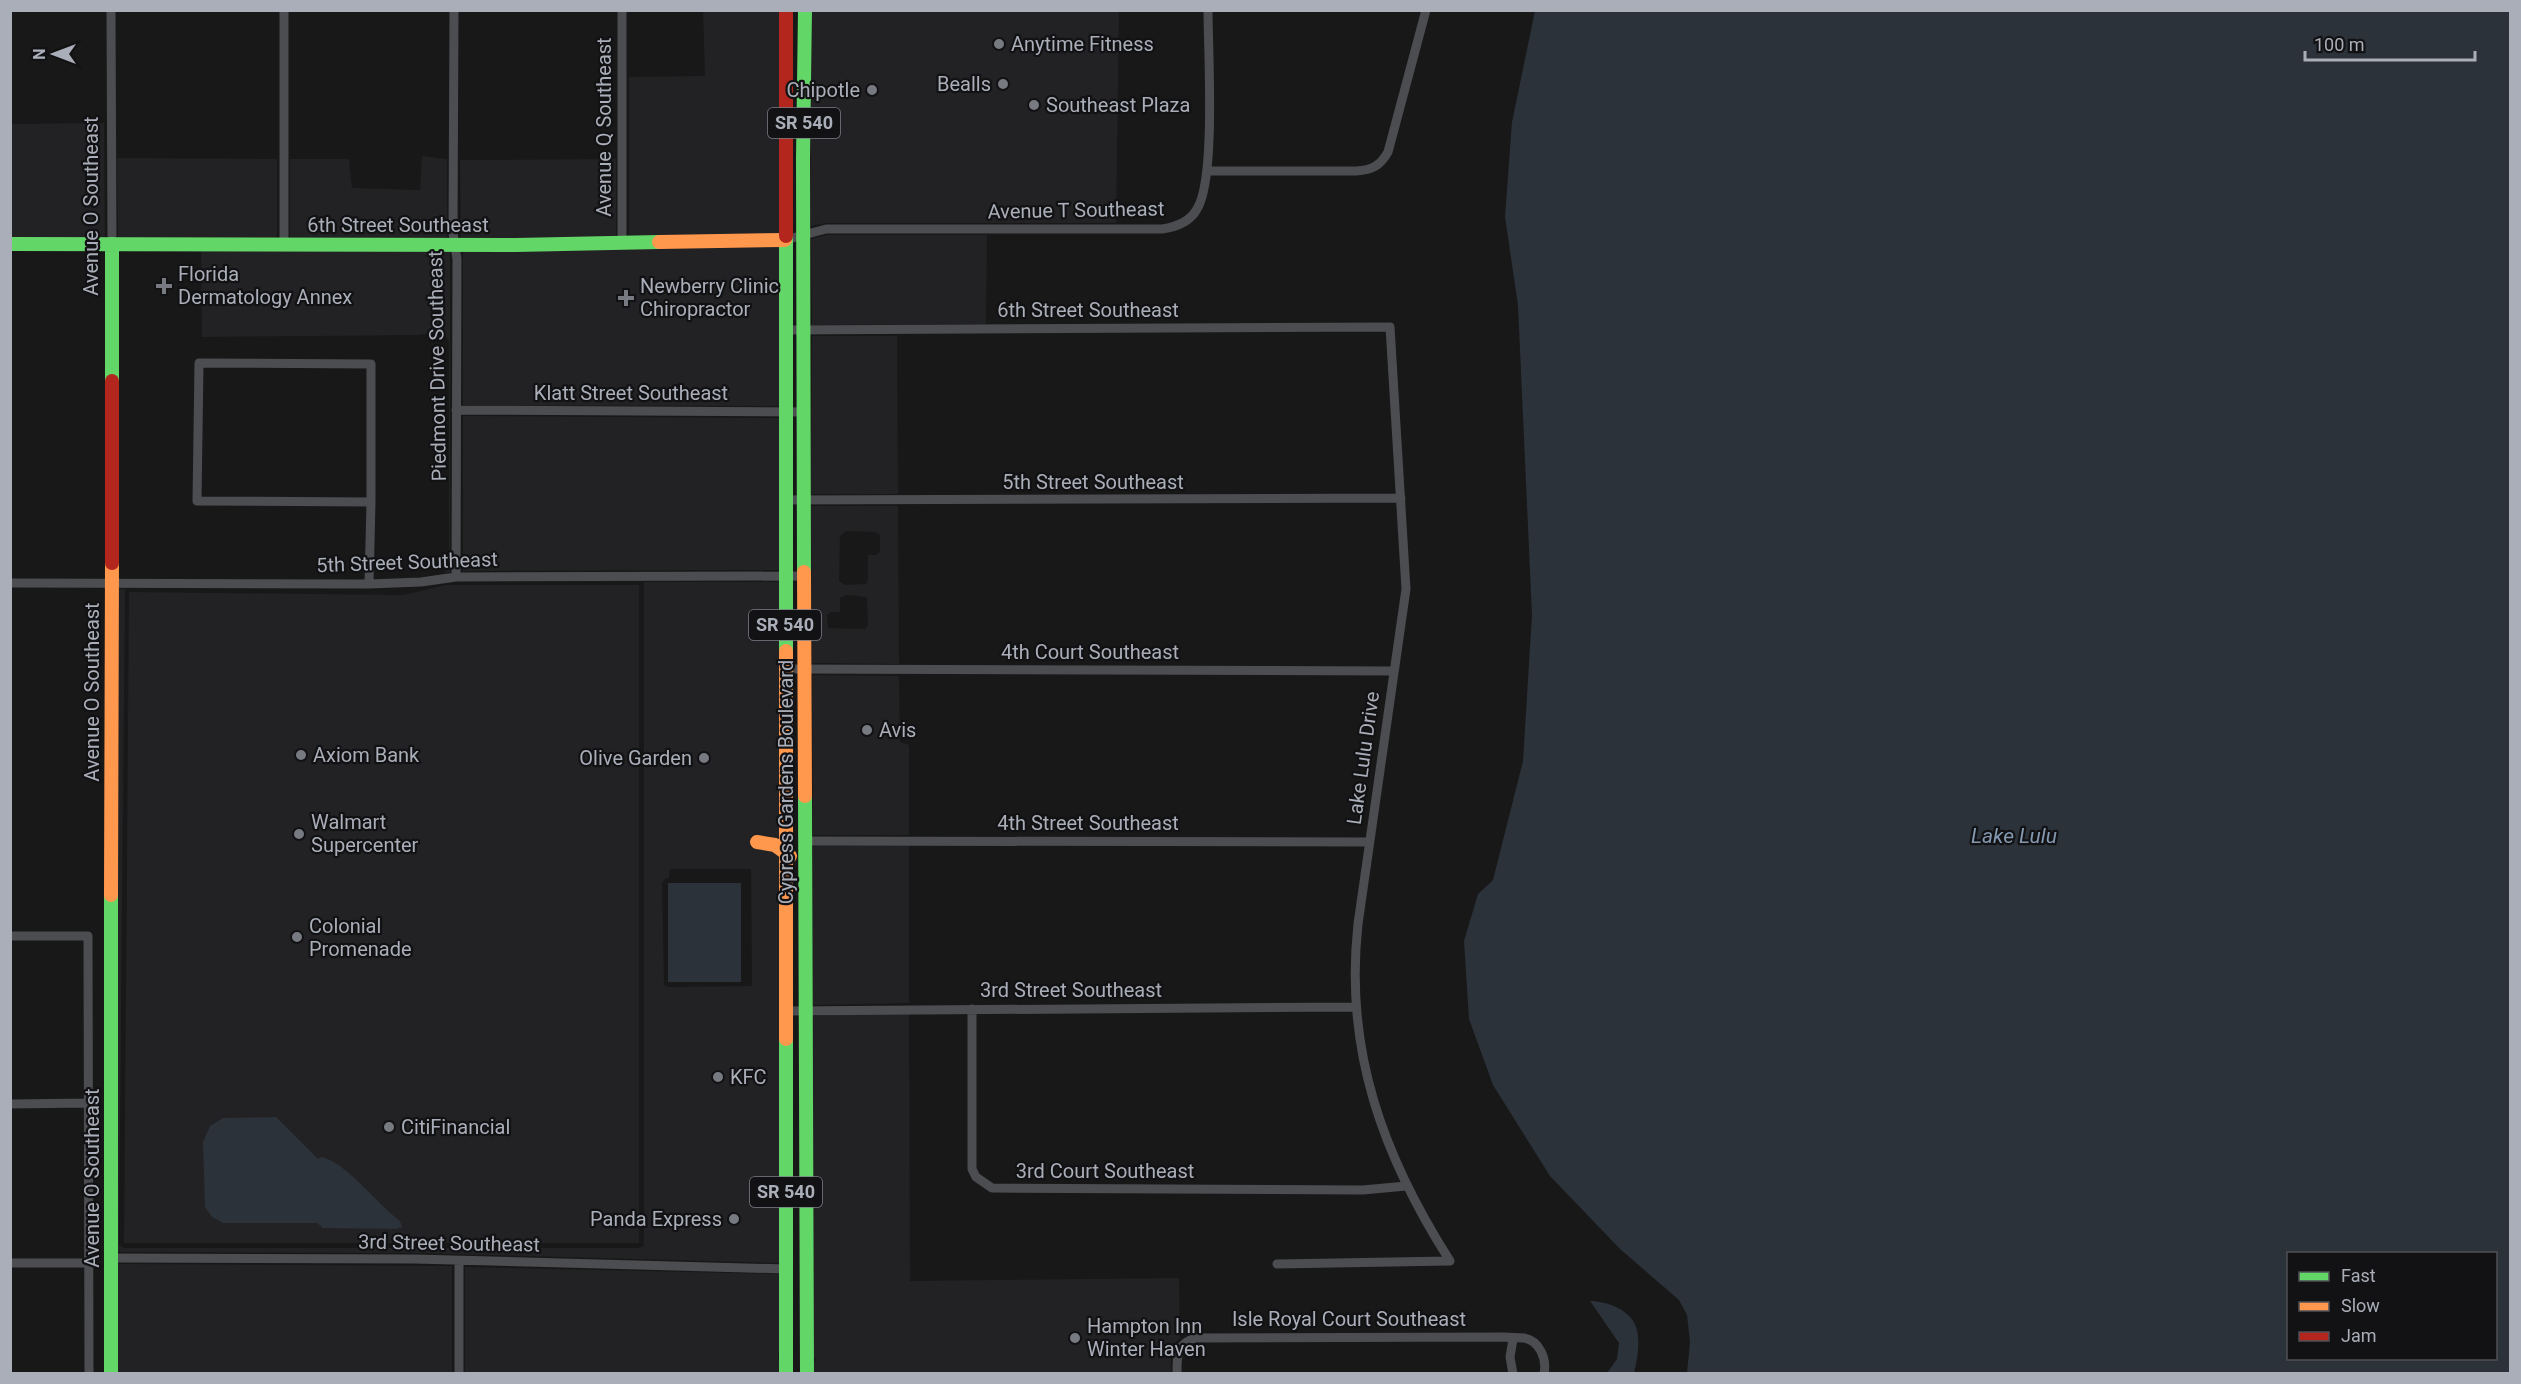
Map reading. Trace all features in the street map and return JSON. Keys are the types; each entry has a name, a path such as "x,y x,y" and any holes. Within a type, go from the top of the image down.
{"main road":[{"name":"Cypress Gardens Boulevard","path":"786,10 786,1374"},
{"path":"791,10 795,25 796,93 804,127"},
{"name":"Cypress Gardens Boulevard","path":"805,10 807,1367"},
{"name":"6th Street Southeast","path":"10,244 455,245 785,240"},
{"name":"Avenue O Southeast","path":"111,1374 112,244"},
{"path":"786,771 796,815 806,841"},
{"path":"757,842 769,842 786,851 795,862 806,922"},
{"path":"786,1269 794,1288 800,1336 807,1367"},
{"path":"786,1356 793,1374"}],"street":[{"name":"Avenue O Southeast","path":"111,10 112,244"},
{"path":"284,10 284,245"},
{"name":"Piedmont Drive Southeast","path":"454,10 456,577"},
{"name":"Avenue Q Southeast","path":"622,10 622,244"},
{"name":"Avenue T Southeast","path":"785,240 826,229 1162,229 1190,219 1198,208 1208,171 1208,10"},
{"path":"1208,171 1356,171 1381,164 1388,152 1426,10"},
{"name":"6th Street Southeast","path":"785,330 1390,327"},
{"name":"Lake Lulu Drive","path":"1390,327 1406,590 1354,957 1360,1047 1386,1143 1406,1186"},
{"path":"369,584 371,502 371,364 199,363 197,501 371,502"},
{"name":"Klatt Street Southeast","path":"456,410 806,412"},
{"name":"5th Street Southeast","path":"785,500 1401,498"},
{"name":"5th Street Southeast","path":"10,583 369,584 421,582 456,577 806,576"},
{"name":"4th Court Southeast","path":"785,669 1394,672"},
{"name":"4th Street Southeast","path":"806,841 1369,842"},
{"path":"10,936 88,936 88,1374"},
{"name":"3rd Street Southeast","path":"786,1011 1356,1007"},
{"name":"3rd Court Southeast","path":"972,1009 972,1169 976,1177 992,1188 1363,1190 1406,1186"},
{"path":"10,1104 89,1104"},
{"path":"1277,1264 1450,1261 1425,1222 1406,1186"},
{"name":"3rd Street Southeast","path":"111,1258 459,1260 786,1269"},
{"path":"459,1260 459,1374"},
{"path":"10,1263 89,1263"},
{"name":"Isle Royal Court Southeast","path":"1177,1374 1178,1353 1181,1345 1187,1340 1196,1338 1504,1336 1513,1339 1523,1338 1535,1343 1543,1356 1544,1374"},
{"path":"1513,1339 1510,1356 1513,1374"}],"shaded area":[{"path":"703,11 779,11 779,234 629,238 629,77 705,76"},
{"path":"812,11 1119,11 1116,223 826,223 810,226"},
{"path":"104,123 105,238 11,238 10,124"},
{"path":"422,156 447,159 447,239 290,239 290,159 349,159 352,188 420,190"},
{"path":"117,158 277,159 277,239 118,238"},
{"path":"616,159 616,238 461,239 460,160"},
{"path":"826,235 987,235 986,324 812,325 811,239"},
{"path":"779,246 779,406 463,405 463,251"},
{"path":"201,250 450,251 450,572 444,573 449,564 449,341 441,332 418,335 202,337"},
{"path":"812,336 897,336 898,494 811,494"},
{"path":"463,416 779,418 779,570 463,571"},
{"path":"811,506 898,506 899,664 812,663","holes":["846,531 875,532 880,535 880,552 876,555 868,555 866,584 845,585 839,581 840,536","846,595 867,597 868,625 865,629 828,628 827,615 831,612 840,612 840,598"]},
{"path":"644,582 779,582 779,841 769,836 751,836 750,847 767,848 779,854 780,1263 415,1253 118,1252 118,589 125,589 119,1245 124,1248 639,1248 644,1246","holes":["670,869 751,869 752,986 668,987 664,985 662,883 669,878"]},
{"path":"446,585 639,585 639,1243 124,1243 129,592 403,595"},
{"path":"812,675 899,676 900,742 909,745 909,835 813,835"},
{"path":"813,846 909,846 909,1003 813,1005"},
{"path":"909,1014 910,1281 1179,1278 1180,1338 1171,1353 1171,1373 814,1373 816,1360 814,1357 813,1016"},
{"path":"118,1264 452,1266 452,1373 118,1373"},
{"path":"465,1267 780,1274 780,1352 778,1353 780,1373 465,1373"}],"water":[{"name":"Lake Lulu","path":"1535,11 2510,11 2510,1373 1687,1373 1690,1342 1687,1315 1679,1300 1620,1249 1550,1176 1493,1085 1469,1019 1464,941 1478,894 1493,880 1523,761 1532,615 1518,305 1505,217 1512,122"},
{"path":"668,883 741,883 741,982 668,982"},
{"path":"276,1117 318,1159 321,1157 330,1160 351,1175 400,1221 402,1227 396,1229 323,1228 317,1223 223,1223 212,1217 205,1207 203,1142 210,1126 223,1118"},
{"path":"1590,1301 1617,1308 1633,1321 1638,1344 1634,1373 1607,1373 1617,1359 1619,1343"}],"traffic: fast":[{"path":"804,572 805,10"},
{"path":"786,236 786,651"},
{"path":"10,244 516,245 659,242"},
{"path":"112,244 112,381"},
{"path":"805,796 807,1374"},
{"path":"111,895 111,1374"},
{"path":"786,1039 786,1374"}],"traffic: slow":[{"path":"659,242 785,240"},
{"path":"111,895 112,563"},
{"path":"804,572 805,796"},
{"path":"786,651 786,1039"},
{"path":"757,842 775,845 790,856"}],"traffic: jam":[{"path":"786,10 786,236"},
{"path":"112,381 112,563"}],"place":[{"name":"Anytime Fitness","path":"999,44"},
{"name":"Bealls","path":"1003,84"},
{"name":"Chipotle","path":"872,90"},
{"name":"Southeast Plaza","path":"1034,105"},
{"name":"Florida Dermatology Annex","path":"164,286"},
{"name":"Newberry Clinic Chiropractor","path":"626,298"},
{"name":"Avis","path":"867,730"},
{"name":"Axiom Bank","path":"301,755"},
{"name":"Olive Garden","path":"704,758"},
{"name":"Walmart Supercenter","path":"299,834"},
{"name":"Colonial Promenade","path":"297,937"},
{"name":"KFC","path":"718,1077"},
{"name":"CitiFinancial","path":"389,1127"},
{"name":"Panda Express","path":"734,1219"},
{"name":"Hampton Inn Winter Haven","path":"1075,1338"}]}
